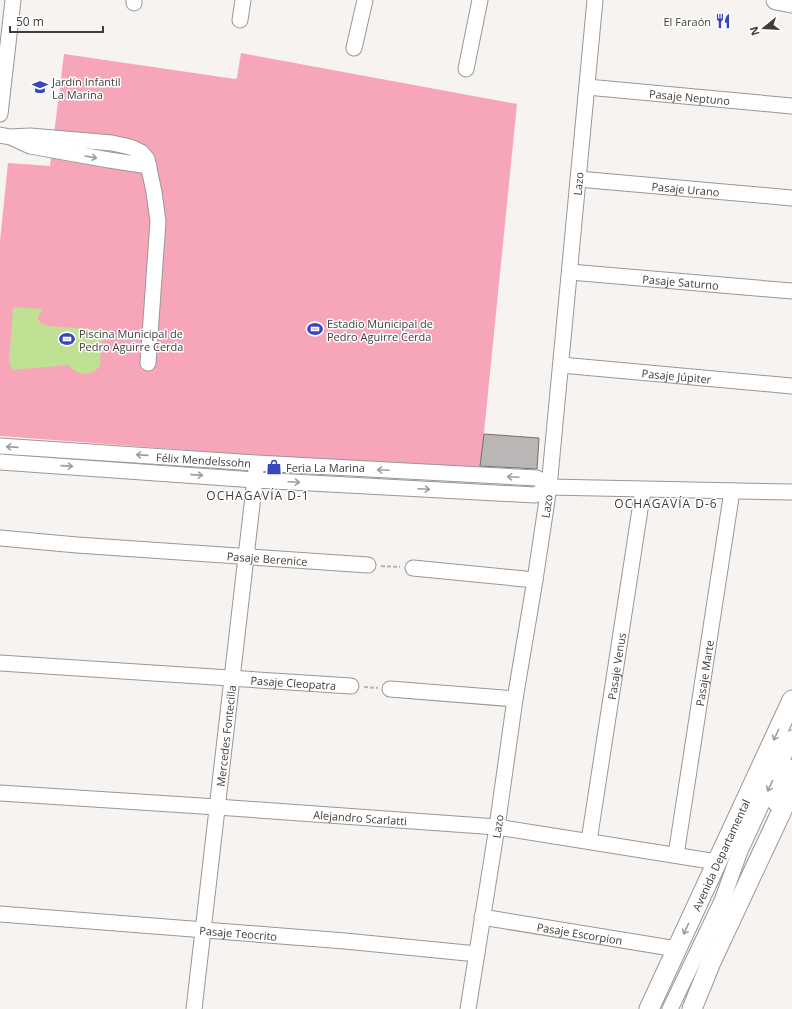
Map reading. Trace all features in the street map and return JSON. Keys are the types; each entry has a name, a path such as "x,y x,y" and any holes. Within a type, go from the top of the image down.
{"main road":[{"path":"776,0 792,3"},
{"name":"Avenida Departamental","path":"649,1009 792,700"},
{"path":"692,1009 711,962 792,789"}],"street":[{"path":"0,114 4,52 14,0"},
{"path":"240,20 244,0"},
{"path":"354,48 365,0"},
{"path":"466,69 480,0"},
{"name":"Lazo","path":"468,1009 549,487 595,0"},
{"name":"Pasaje Neptuno","path":"587,87 792,106"},
{"path":"5,136 30,136 112,143 130,147 141,152 147,159 158,221 148,363"},
{"name":"Pasaje Urano","path":"578,180 792,198"},
{"name":"Pasaje Saturno","path":"570,272 792,291"},
{"name":"Pasaje Júpiter","path":"561,365 792,386"},
{"name":"Félix Mendelssohn","path":"0,446 256,463 537,478 549,487"},
{"name":"Félix Mendelssohn","path":"0,462 255,480 535,495 549,487 792,492"},
{"name":"Mercedes Fontecilla","path":"194,1009 233,678 256,463"},
{"name":"Pasaje Venus","path":"589,841 643,490"},
{"name":"Pasaje Marte","path":"676,855 732,491"},
{"name":"Pasaje Berenice","path":"0,538 76,546 368,566"},
{"path":"413,568 535,580"},
{"name":"Pasaje Cleopatra","path":"0,663 66,666 351,686"},
{"path":"390,689 515,699"},
{"path":"670,1009 722,901 740,851 792,738"},
{"path":"681,1009 792,766"},
{"name":"Alejandro Scarlatti","path":"0,793 217,806 497,827 717,862"},
{"name":"Pasaje Teocrito","path":"0,914 345,941 477,954"},
{"name":"Pasaje Escorpion","path":"482,917 677,949"}],"path":[{"path":"368,566 413,568"},
{"name":"Pasaje Cleopatra","path":"351,686 390,689"}],"shaded area":[{"name":"Estadio Municipal de Pedro Aguirre Cerda","path":"241,53 517,104 480,472 0,436 0,241 8,163 50,166 64,54 235,79 237,78"},
{"path":"13,307 43,309 38,319 41,323 48,326 102,330 100,366 88,374 79,373 68,365 13,370 9,361"}],"building":[{"path":"484,434 539,438 537,469 480,466"}],"place":[{"name":"El Faraón","path":"723,21"},
{"name":"Jardín Infantil La Marina","path":"40,87"},
{"name":"Estadio Municipal de Pedro Aguirre Cerda","path":"315,329"},
{"name":"Piscina Municipal de Pedro Aguirre Cerda","path":"67,339"},
{"name":"Feria La Marina","path":"274,467"}],"district":[{"name":"OCHAGAVÍA D-1","path":"258,495"},
{"name":"OCHAGAVÍA D-6","path":"666,503"}]}
